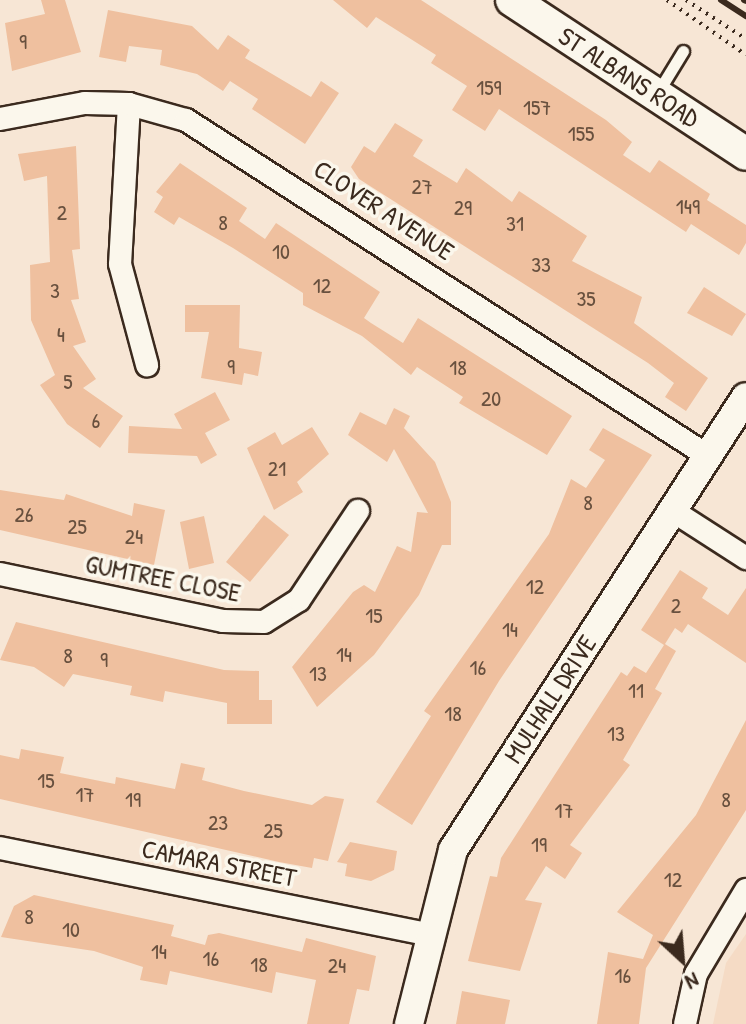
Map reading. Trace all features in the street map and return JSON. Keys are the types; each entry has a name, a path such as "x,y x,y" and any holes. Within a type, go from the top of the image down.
{"main road":[{"name":"ST ALBANS ROAD","path":"512,0 746,154"}],"street":[{"name":"CLOVER AVENUE","path":"0,119 64,104 129,104 209,131 708,456"},
{"path":"129,104 120,264 147,365"},
{"name":"MULHALL DRIVE","path":"409,1024 427,934 463,831 746,397"},
{"name":"GUMTREE CLOSE","path":"0,574 223,621 264,622 299,600 358,511"},
{"path":"673,511 746,558"},
{"name":"CAMARA STREET","path":"0,848 427,934"},
{"path":"685,1024 696,974 746,890"}],"lane":[{"path":"656,95 683,51"}],"path":[{"path":"667,0 746,55"},
{"path":"686,0 746,39"}],"shaded area":[{"path":"746,934 746,1024 713,1024 726,963"}],"building":[{"path":"41,0 65,0 81,52 12,71 5,23 45,14"},
{"path":"333,0 421,0 606,120 632,142 623,155 650,173 659,160 710,194 707,200 746,225 746,243 739,255 691,224 686,232 499,109 485,131 452,110 467,86 431,63 436,55 376,17 367,28"},
{"path":"108,10 192,26 218,50 228,35 250,50 245,58 311,97 321,81 339,93 305,144 252,109 258,99 230,81 223,91 197,74 160,65 162,50 129,46 126,62 99,57"},
{"path":"395,123 423,140 413,156 457,183 466,168 512,202 519,191 587,236 572,261 642,297 634,323 708,378 686,411 665,397 674,383 648,363 359,179 351,167 364,146 375,153"},
{"path":"76,146 80,249 72,250 79,299 71,300 86,342 73,346 96,379 83,388 123,416 100,448 67,424 40,385 55,375 31,320 30,265 50,262 47,176 24,181 18,154"},
{"path":"180,163 247,208 239,221 265,239 276,223 380,292 364,318 371,323 403,343 418,318 572,416 547,455 459,403 463,397 417,367 411,375 362,336 303,305 303,293 233,248 179,217 174,225 154,212 163,197 156,192"},
{"path":"704,287 746,314 732,336 687,313"},
{"path":"185,305 240,305 239,348 262,352 258,376 244,373 242,385 201,378 209,332 185,332"},
{"path":"215,392 230,420 205,433 217,455 201,464 197,456 128,453 129,426 182,429 174,414"},
{"path":"394,408 410,416 404,428 435,462 451,502 451,545 442,545 419,595 374,655 317,707 292,667 353,592 364,585 375,592 397,546 411,552 417,512 428,513 394,449 387,462 348,435 360,412 386,425"},
{"path":"312,427 329,454 297,482 303,492 274,510 247,448 275,432 282,445"},
{"path":"603,428 652,455 499,681 412,825 376,802 431,716 424,711 549,534 571,479 586,488 605,460 589,450"},
{"path":"0,490 64,500 66,494 132,516 134,503 165,510 154,565 0,530"},
{"path":"264,515 289,535 250,582 226,562"},
{"path":"204,516 214,563 189,569 180,522"},
{"path":"680,570 708,588 702,598 728,615 746,588 746,663 688,624 682,633 675,628 665,644 676,651 655,689 662,693 623,760 630,765 570,845 582,853 565,879 546,866 525,900 542,903 520,971 468,961 490,876 497,877 501,858 621,672 627,676 634,666 646,673 664,645 641,630"},
{"path":"16,622 224,670 259,671 259,700 272,700 272,724 227,724 227,703 165,691 163,702 130,695 132,686 73,674 64,687 34,667 0,660"},
{"path":"746,720 746,810 646,968 639,1024 597,1024 608,952 643,959 653,935 617,912 696,815"},
{"path":"21,749 64,757 60,773 115,784 116,777 175,789 181,763 205,768 202,780 244,791 312,805 325,796 344,799 328,861 314,858 312,868 0,799 0,755 19,759"},
{"path":"350,842 397,851 394,870 371,881 345,876 347,864 337,862"},
{"path":"34,895 174,925 171,936 205,945 208,935 219,933 302,952 306,938 376,956 369,991 357,989 349,1024 307,1024 316,980 276,972 272,993 170,971 167,985 140,980 143,967 94,951 1,937 14,906"},
{"path":"462,991 510,1000 505,1024 456,1024"}],"railway":[{"path":"721,0 746,16"}]}
